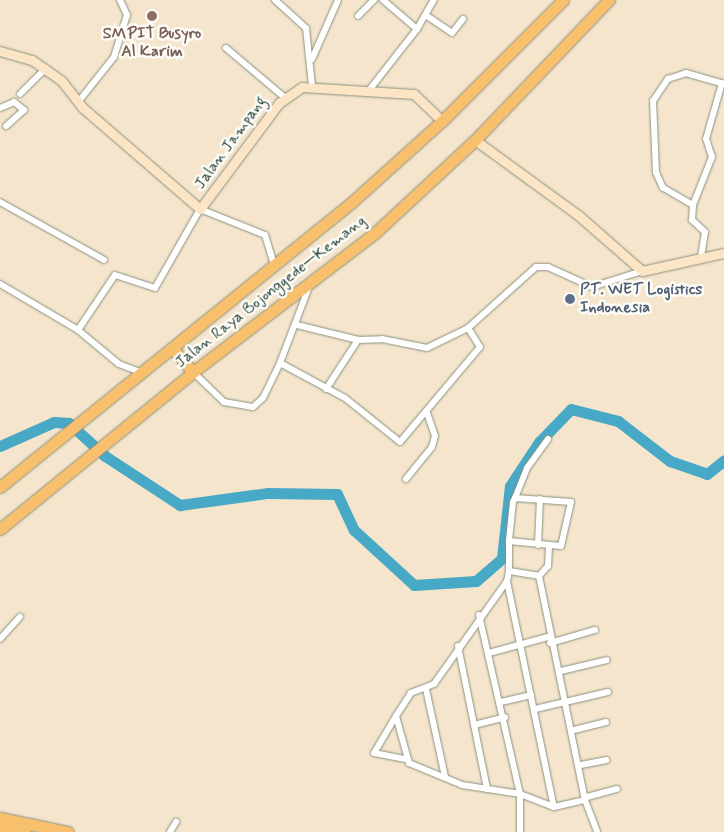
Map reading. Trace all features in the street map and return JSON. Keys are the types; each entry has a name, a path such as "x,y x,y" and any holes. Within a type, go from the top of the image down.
{"highway":[{"name":"Jalan Raya Bojonggede—Kemang","path":"0,487 174,350 442,121 563,0"},
{"name":"Jalan Raya Bojonggede—Kemang","path":"0,529 117,436 193,372 309,287 376,232 475,140 609,0"},
{"path":"174,350 193,372"},
{"path":"0,818 68,832"},
{"path":"0,827 49,832"}],"street":[{"path":"79,102 114,57 127,15 120,0"},
{"path":"275,0 303,23 310,42 312,86"},
{"path":"310,63 338,0"},
{"path":"358,16 374,0"},
{"path":"382,0 417,29"},
{"path":"370,89 417,29 434,0"},
{"path":"426,16 452,33 463,20"},
{"path":"226,48 284,97"},
{"name":"Jalan Jampang","path":"0,51 46,68 79,102 200,209 284,97 312,86 370,89 414,94 442,121"},
{"path":"20,94 46,68"},
{"path":"693,205 663,188 656,172 653,101 668,79 686,73 723,83 706,139 712,157 693,205 692,220 705,232 701,257"},
{"path":"0,108 14,102 24,110 6,126"},
{"path":"475,140 578,214 642,272"},
{"path":"2,206 104,260"},
{"path":"78,330 115,275 155,288 200,209 265,236 273,262"},
{"path":"297,326 358,340 382,340 428,348 468,328 539,266 592,287 642,272 724,253"},
{"path":"0,284 78,330 119,364 144,373"},
{"path":"193,372 224,402 253,407 263,398 280,363 297,326 309,287"},
{"path":"280,363 345,398 400,442 428,413 448,380 481,345 468,328"},
{"path":"326,389 358,340"},
{"path":"406,479 432,447 435,436 428,413"},
{"path":"548,439 528,466 515,498 507,581 554,807"},
{"path":"510,541 560,547 565,540 572,503 515,498"},
{"path":"538,545 540,499"},
{"path":"539,576 548,566 549,546"},
{"path":"509,571 539,576"},
{"path":"539,576 549,640 562,671 586,798 597,832"},
{"path":"507,581 479,615 434,684 426,689 410,694 374,753 405,760 445,778 487,789 520,794 554,807 617,789"},
{"path":"479,615 501,702 520,794 520,832"},
{"path":"0,639 20,617"},
{"path":"489,653 594,630"},
{"path":"458,646 487,789"},
{"path":"562,671 607,660"},
{"path":"426,689 445,778"},
{"path":"535,709 608,692"},
{"path":"501,702 531,695"},
{"path":"396,716 405,760"},
{"path":"474,725 504,716"},
{"path":"574,730 606,722"},
{"path":"581,765 607,760"},
{"path":"170,832 176,822"}],"waterway":[{"path":"0,446 54,422 69,423 105,456 180,505 268,493 337,494 354,530 414,585 476,581 502,558 510,486 539,442 571,409 618,421 670,461 707,474 724,460"}],"place":[{"name":"SMPIT Busyro Al Karim","path":"152,16"},
{"name":"PT. WET Logistics Indonesia","path":"570,299"}]}
